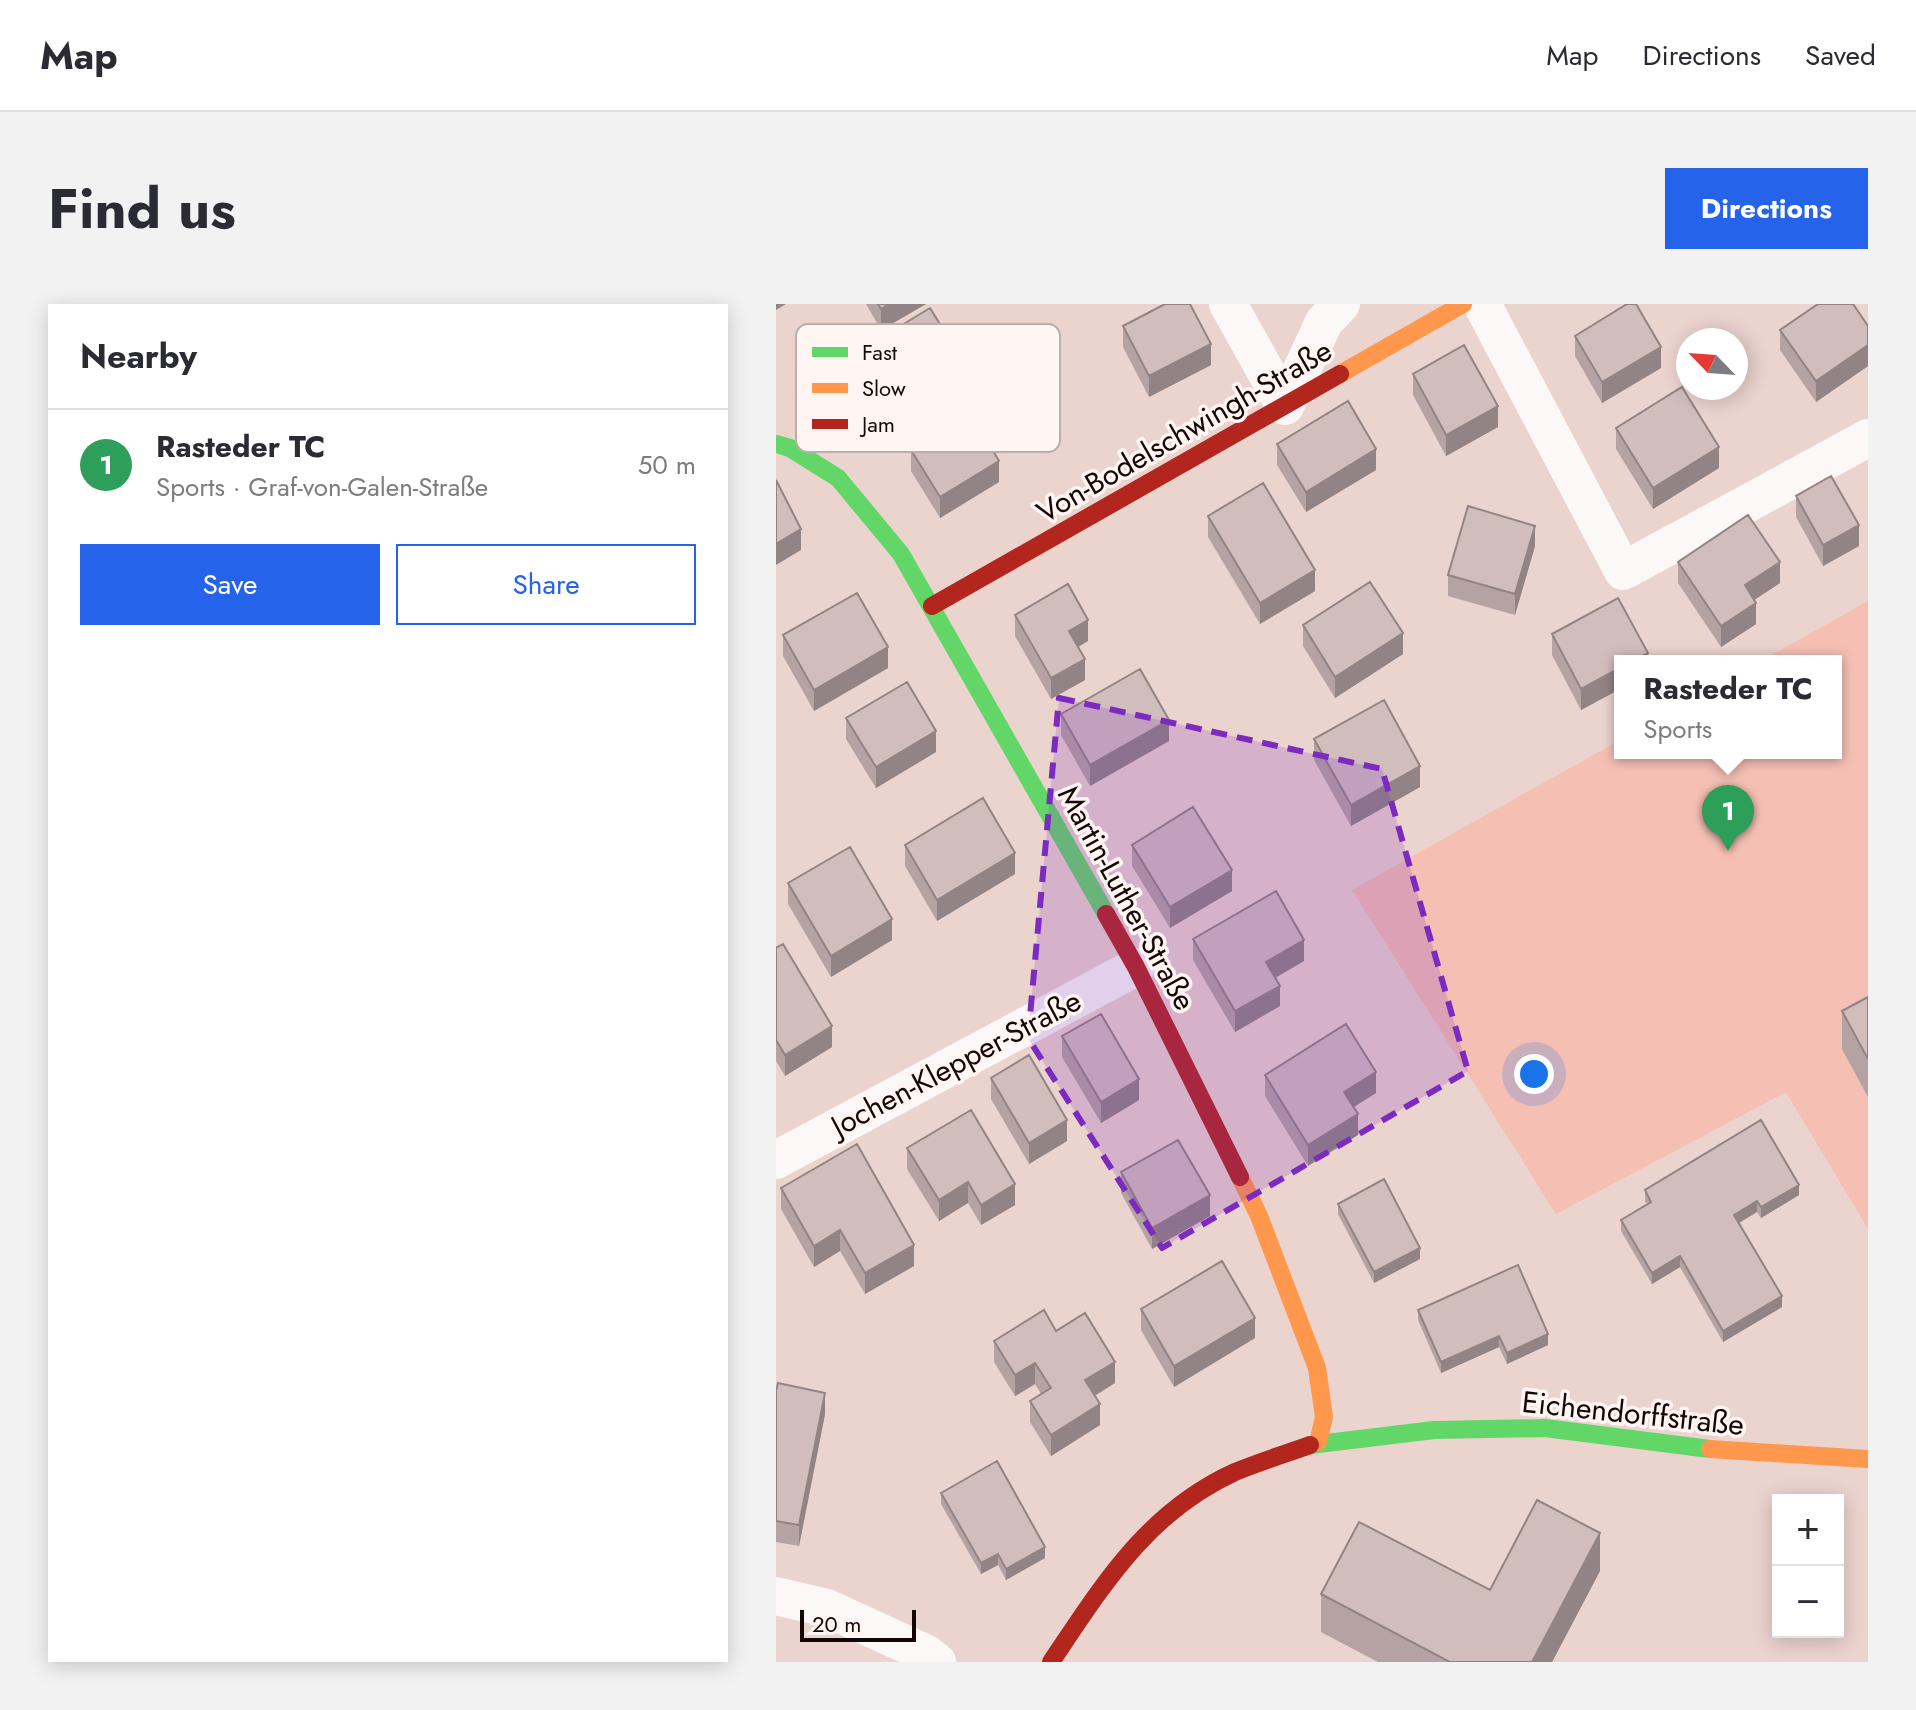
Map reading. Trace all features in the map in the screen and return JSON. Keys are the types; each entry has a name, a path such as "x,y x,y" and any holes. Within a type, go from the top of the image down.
{"street":[{"path":"1228,304 1285,406"},
{"path":"1285,406 1324,322 1341,304"},
{"name":"Von-Bodelschwingh-Straße","path":"932,606 1463,304"},
{"path":"1482,304 1623,571 1868,438"},
{"name":"Martin-Luther-Straße","path":"776,444 796,452"},
{"name":"Martin-Luther-Straße","path":"796,452 838,478 901,554 1136,967 1264,1230 1317,1368 1324,1417 1318,1442"},
{"name":"Jochen-Klepper-Straße","path":"776,1160 1136,967"},
{"name":"Eichendorffstraße","path":"1051,1662 1114,1569 1141,1538 1180,1504 1234,1473 1318,1442 1434,1430 1545,1428 1724,1451 1868,1459"},
{"path":"776,1596 827,1608 927,1654 937,1662"}],"highlighted area":[{"path":"1059,698 1382,769 1468,1071 1162,1248 1028,1038"}],"shaded area":[{"path":"1868,601 1868,1229 1786,1092 1556,1214 1352,890 1614,743 1614,759 1842,759 1842,655 1772,655"}],"building":[{"path":"1165,304 1190,304 1211,344 1149,376 1123,326"},
{"path":"1627,304 1636,304 1661,347 1602,382 1575,336"},
{"path":"1818,304 1853,304 1868,326 1868,345 1816,381 1780,330"},
{"path":"930,308 940,324 904,324"},
{"path":"1464,345 1498,406 1446,435 1413,374"},
{"path":"1676,391 1676,400 1690,400 1719,447 1653,488 1616,428"},
{"path":"1348,401 1376,449 1306,492 1277,444"},
{"path":"912,452 994,452 999,461 940,497"},
{"path":"1831,476 1859,525 1823,545 1796,496"},
{"path":"776,480 801,529 776,544"},
{"path":"1263,483 1315,570 1260,603 1208,516"},
{"path":"1468,506 1535,526 1515,594 1448,575"},
{"path":"1748,515 1780,562 1745,585 1756,603 1721,626 1678,562"},
{"path":"1370,582 1403,633 1335,677 1303,625"},
{"path":"1068,584 1088,620 1069,631 1085,659 1051,678 1015,615"},
{"path":"857,593 888,647 814,690 783,635"},
{"path":"1618,598 1648,653 1614,655 1614,671 1581,689 1552,634"},
{"path":"1140,669 1169,720 1090,765 1061,714"},
{"path":"907,682 936,731 876,767 846,718"},
{"path":"1384,700 1420,766 1351,805 1314,739"},
{"path":"983,798 1015,853 937,900 905,845"},
{"path":"1193,807 1232,870 1170,907 1132,845"},
{"path":"850,847 892,919 831,956 788,883"},
{"path":"1276,891 1304,940 1266,962 1280,986 1235,1011 1193,939"},
{"path":"783,944 832,1026 785,1055 776,1040 776,948"},
{"path":"1868,997 1868,1059 1842,1011"},
{"path":"1101,1014 1139,1079 1101,1102 1062,1036"},
{"path":"1346,1024 1376,1072 1344,1092 1358,1114 1308,1145 1265,1075"},
{"path":"1029,1055 1067,1120 1029,1143 991,1078"},
{"path":"971,1110 1015,1184 981,1205 968,1182 939,1200 907,1148"},
{"path":"1761,1120 1799,1185 1761,1207 1757,1201 1734,1215 1782,1296 1723,1331 1680,1256 1652,1273 1621,1220 1651,1202 1645,1190"},
{"path":"1178,1140 1210,1195 1152,1228 1121,1172"},
{"path":"857,1144 914,1245 865,1273 840,1230 814,1246 781,1188"},
{"path":"1384,1179 1420,1248 1374,1272 1338,1204"},
{"path":"1222,1261 1255,1318 1174,1366 1141,1309"},
{"path":"1518,1265 1548,1334 1507,1353 1499,1336 1441,1362 1418,1310"},
{"path":"1044,1310 1056,1331 1085,1313 1115,1362 1085,1380 1100,1404 1051,1435 1030,1401 1051,1388 1035,1363 1015,1375 994,1341"},
{"path":"778,1383 825,1393 799,1525 776,1521"},
{"path":"997,1461 1045,1547 1006,1569 998,1554 981,1563 941,1493"},
{"path":"1537,1500 1600,1533 1532,1662 1447,1662 1321,1594 1359,1522 1490,1590"}],"traffic: fast":[{"path":"776,444 796,452"},
{"path":"796,452 838,478 901,554 1106,914"},
{"path":"1310,1445 1434,1430 1545,1428 1710,1449"}],"traffic: slow":[{"path":"1340,374 1463,304"},
{"path":"1240,1177 1259,1216 1317,1368 1324,1417 1318,1442"},
{"path":"1710,1449 1868,1459"}],"traffic: jam":[{"path":"932,606 1340,374"},
{"path":"1106,914 1136,967 1240,1177"},
{"path":"1051,1662 1089,1605 1130,1553 1176,1508 1204,1488 1235,1472 1310,1445"}],"place":[{"name":"Rasteder TC","path":"1728,851"}]}
